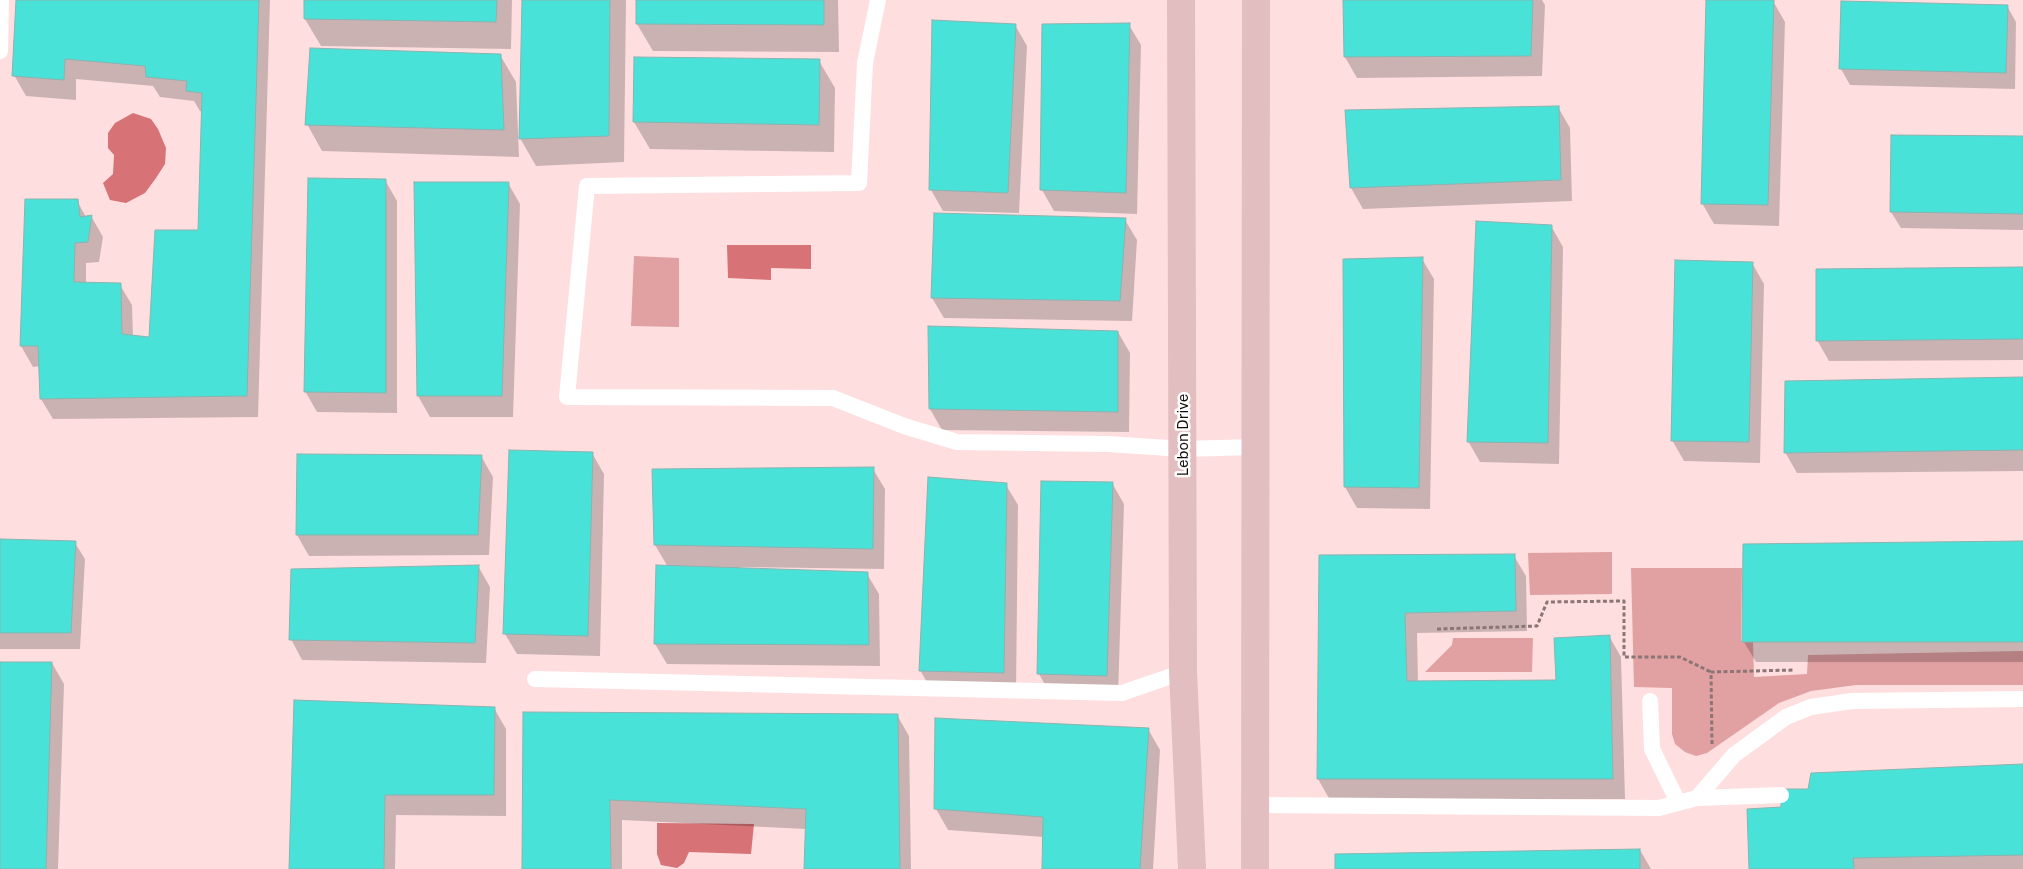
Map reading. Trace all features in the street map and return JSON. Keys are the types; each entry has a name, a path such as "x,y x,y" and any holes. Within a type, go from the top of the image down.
{"street":[{"name":"Lebon Drive","path":"1181,0 1183,672 1192,869"},
{"path":"1254,869 1256,0"}],"lane":[{"path":"0,51 1,0"},
{"path":"878,0 865,63 859,183 587,186 568,397 833,398 904,426 957,442 1108,444 1183,449 1255,447"},
{"path":"535,679 1122,693 1183,672"},
{"path":"1697,798 1734,755 1786,716 1812,706 1852,702 2023,699"},
{"path":"1650,700 1652,749 1678,802"},
{"path":"1255,805 1659,808 1697,798 1781,795"}],"path":[{"path":"1437,629 1537,626 1547,602 1624,601 1624,657 1680,657 1712,672 1794,670"},
{"path":"1712,672 1712,743 1720,771"}],"shaded area":[{"path":"133,113 151,119 158,129 166,148 165,164 145,193 126,203 110,200 103,183 113,174 114,155 108,148 108,133 115,123"},
{"path":"727,245 811,245 811,269 771,268 771,280 728,278"},
{"path":"634,256 679,258 679,327 631,326"},
{"path":"1612,552 1612,594 1530,595 1528,553"},
{"path":"1631,568 1742,568 1741,641 1753,642 1754,677 1807,674 1808,655 2023,651 2023,685 1856,685 1811,691 1779,703 1707,753 1696,756 1685,752 1675,744 1672,734 1672,688 1634,687"},
{"path":"1453,638 1533,638 1532,672 1425,672 1452,645"},
{"path":"657,823 754,824 751,854 689,852 684,863 677,868 661,865 657,854"}],"building":[{"path":"16,0 259,0 247,396 40,399 38,346 20,346 25,199 78,199 80,217 92,215 88,242 75,243 74,282 121,283 122,334 149,337 155,230 198,230 202,93 186,91 187,81 146,77 145,66 65,59 64,80 12,76"},
{"path":"304,0 497,0 496,22 304,19"},
{"path":"522,0 610,0 609,136 519,139"},
{"path":"636,0 824,0 824,25 636,24"},
{"path":"1343,0 1533,0 1531,56 1344,57"},
{"path":"1706,0 1774,0 1768,205 1701,204"},
{"path":"1841,1 2008,5 2006,73 1839,69"},
{"path":"932,20 1016,24 1008,193 929,190"},
{"path":"1130,23 1126,193 1040,190 1042,24"},
{"path":"310,48 501,54 504,130 305,125"},
{"path":"634,57 820,59 819,125 633,122"},
{"path":"1559,106 1561,180 1350,188 1345,110"},
{"path":"1891,135 2023,136 2023,214 1890,212"},
{"path":"308,178 386,179 386,393 304,392"},
{"path":"414,182 509,182 502,396 417,396"},
{"path":"934,213 1126,218 1120,301 931,298"},
{"path":"1476,221 1552,225 1548,443 1467,442"},
{"path":"1423,257 1419,488 1344,487 1343,259"},
{"path":"1675,260 1753,262 1749,442 1671,441"},
{"path":"2023,267 2023,339 1816,341 1816,269"},
{"path":"928,326 1118,331 1118,412 929,409"},
{"path":"2023,377 2023,450 1784,453 1785,381"},
{"path":"509,450 593,452 588,636 503,634"},
{"path":"297,454 482,455 478,535 296,535"},
{"path":"874,467 873,549 654,545 652,469"},
{"path":"928,477 1007,483 1004,673 919,671"},
{"path":"1041,481 1113,482 1107,676 1037,674"},
{"path":"0,539 76,541 71,633 0,633"},
{"path":"2023,541 2023,642 1742,642 1743,544"},
{"path":"1515,554 1516,611 1405,613 1407,681 1556,680 1554,638 1610,635 1613,779 1317,779 1319,555"},
{"path":"479,565 475,643 289,640 291,569"},
{"path":"656,565 868,572 869,645 654,644"},
{"path":"0,662 52,662 46,869 0,869"},
{"path":"294,700 495,707 494,795 385,795 384,869 289,869"},
{"path":"523,712 898,714 900,869 804,869 806,809 610,800 611,869 522,869"},
{"path":"935,718 1149,728 1140,869 1042,869 1043,817 934,809"},
{"path":"2023,764 2023,855 1853,858 1854,869 1749,869 1747,809 1781,807 1781,789 1808,789 1811,773"},
{"path":"1640,849 1640,869 1335,869 1335,854"}]}
